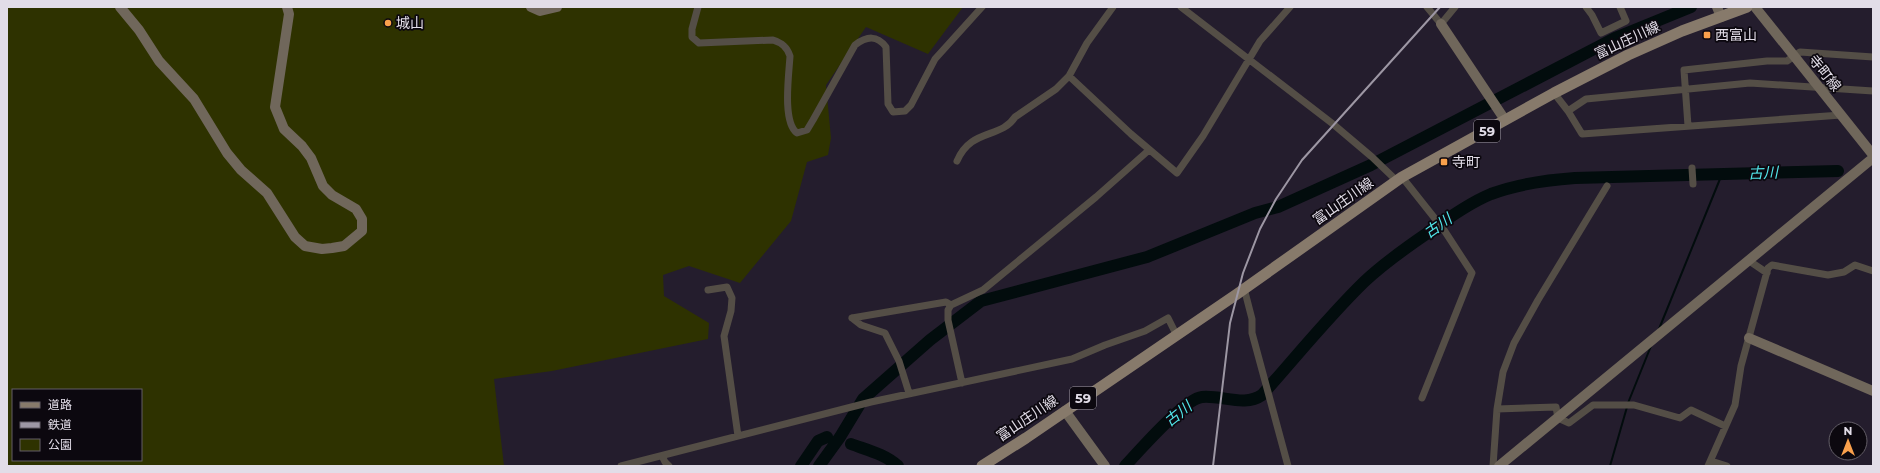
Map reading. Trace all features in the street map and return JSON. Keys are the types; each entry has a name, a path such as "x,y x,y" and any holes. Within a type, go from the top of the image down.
{"main road":[{"name":"富山庄川線","path":"982,466 1065,411 1400,179 1554,93 1628,55 1682,31 1719,12 1748,7"}],"street":[{"path":"120,7 139,30 159,61 194,99 227,154 241,170 267,193 295,237 305,246 322,248 344,246 362,231 362,219 356,209 332,195 323,186 311,158 302,146 284,130 275,107 289,14 287,7"},
{"path":"537,8 557,7"},
{"path":"698,7 692,29 692,37 700,43 773,40 781,43 788,50 790,56 788,115 792,129 797,133 807,130 855,45 870,37 882,42 886,47 888,104 890,109 893,112 905,111 911,105 935,59 982,7"},
{"path":"957,161 961,153 974,140 1004,127 1015,117 1056,89 1069,76 1087,43 1113,7"},
{"path":"1181,7 1250,58 1372,157 1383,168 1400,179 1435,218 1472,273 1422,398"},
{"path":"1069,76 1131,134 1177,173 1203,136 1260,41 1290,7"},
{"path":"1427,7 1441,24 1505,120"},
{"path":"1441,24 1455,7"},
{"path":"1586,7 1601,33 1626,21 1620,7"},
{"name":"寺町線","path":"1755,7 1873,155"},
{"path":"1688,126 1684,70 1768,60 1787,61 1800,52 1873,57"},
{"path":"1568,110 1586,99 1750,83 1873,91"},
{"path":"1554,93 1568,110 1582,134 1841,115"},
{"path":"962,383 948,320 948,310 951,305 983,290 1096,198 1150,150"},
{"path":"1499,466 1873,158"},
{"path":"1692,168 1693,184"},
{"path":"1493,466 1497,409 1503,372 1514,343 1538,300 1607,186"},
{"path":"1748,260 1767,273"},
{"path":"1726,466 1709,463 1735,406 1741,366 1768,268 1772,265 1828,275 1844,272 1855,265 1873,271"},
{"path":"708,290 727,287 732,298 731,311 724,336 738,436"},
{"path":"1244,288 1252,319 1252,333 1288,466"},
{"path":"909,393 899,361 884,333 861,325 852,318 946,302 951,305"},
{"path":"621,466 870,402 1072,360 1105,345 1145,331 1168,318 1176,334"},
{"path":"1749,338 1873,391"},
{"path":"1558,418 1569,423 1593,405 1626,404 1680,418 1691,410 1725,426"},
{"path":"1497,409 1556,407 1558,418"},
{"path":"1065,411 1105,466"},
{"path":"662,456 669,466"}],"green space":[{"path":"7,7 963,7 928,54 866,27 826,85 831,138 828,155 807,162 791,221 740,283 689,266 663,275 664,296 709,323 708,339 552,371 494,379 504,466 7,466"}],"waterway":[{"path":"819,466 840,437 863,399 930,340 981,301 1147,257 1255,213 1278,207 1371,165 1615,38 1691,7"},
{"name":"古川","path":"1125,466 1173,416 1194,400 1202,397 1248,400 1262,395 1312,337 1372,275 1451,216 1491,194 1532,183 1575,178 1838,171"},
{"path":"1659,329 1722,174"},
{"path":"1628,403 1651,346"},
{"path":"1610,466 1627,407"},
{"name":"古川","path":"801,466 818,441 827,437"},
{"name":"古川","path":"851,444 882,455 898,466"}],"railway":[{"path":"1213,466 1230,323 1243,273 1260,229 1276,199 1302,160 1440,7"}],"place":[{"name":"城山","path":"388,23"},
{"name":"西富山","path":"1707,35"},
{"name":"寺町","path":"1444,162"}]}
